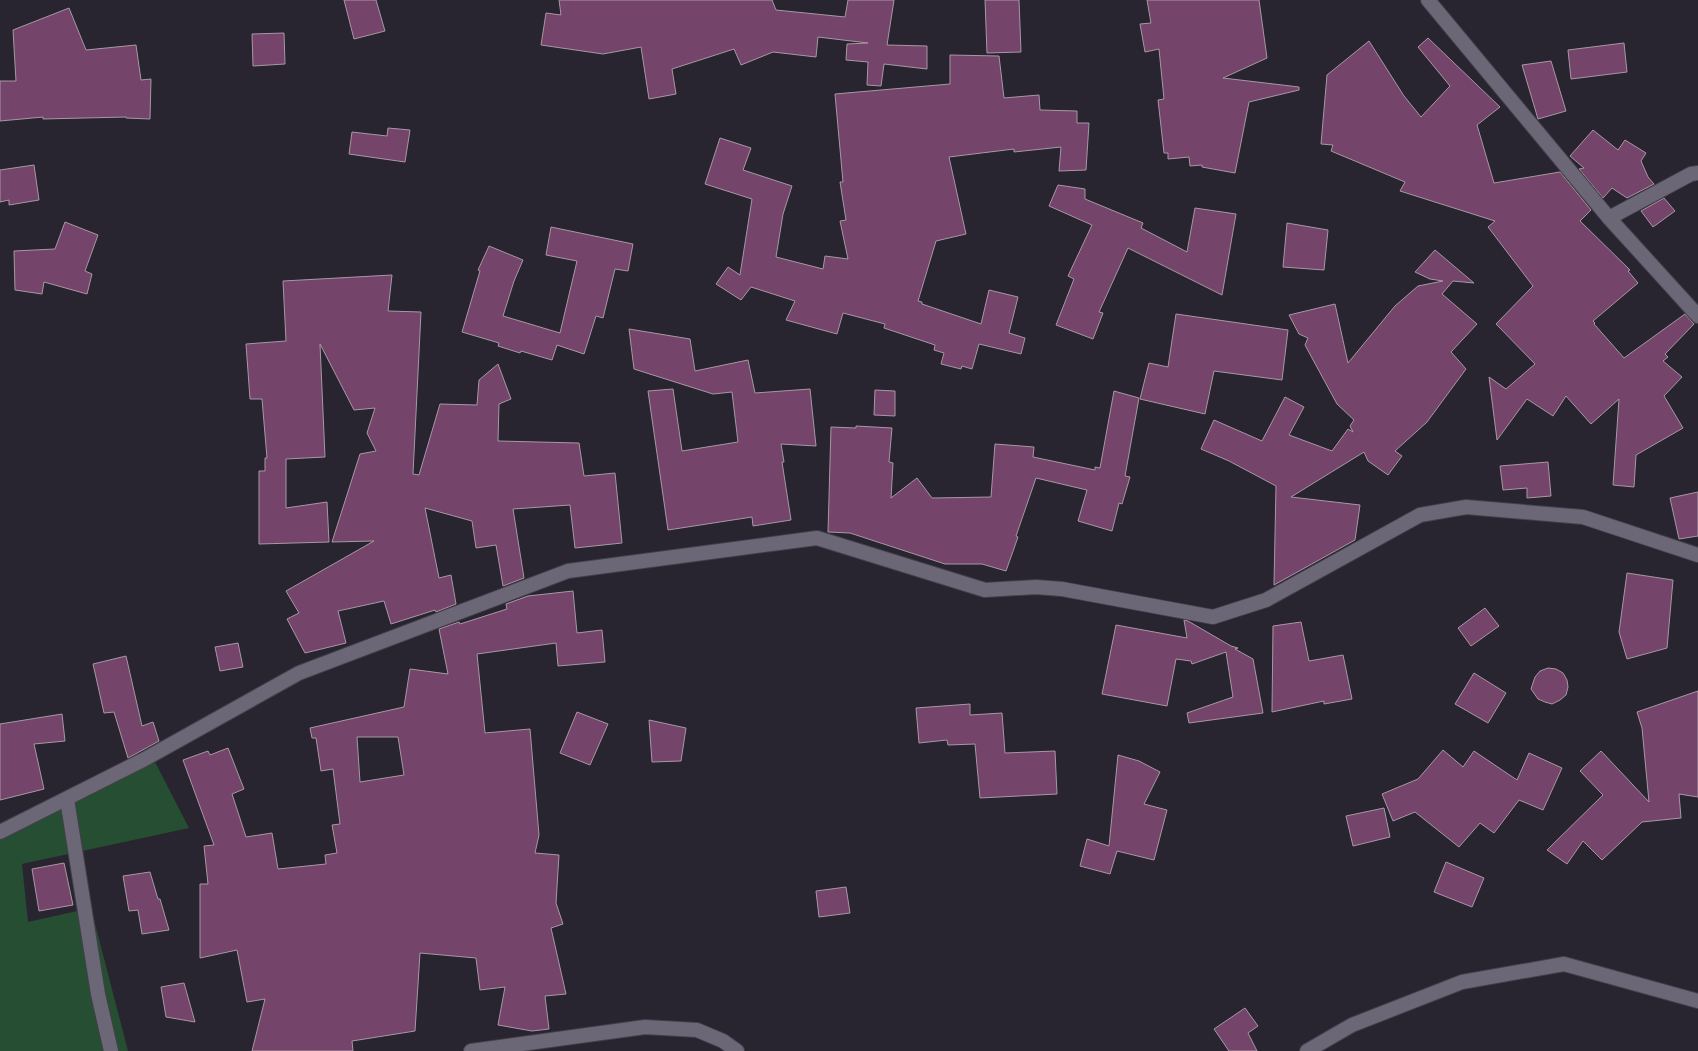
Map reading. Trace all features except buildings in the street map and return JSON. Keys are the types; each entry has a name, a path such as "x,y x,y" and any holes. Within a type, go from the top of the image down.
{"street":[{"path":"1428,0 1609,218 1698,316"},
{"path":"1609,218 1691,174 1698,173"},
{"path":"0,832 143,760 299,672 568,572 817,538 985,590 1036,587 1062,589 1213,617 1266,600 1420,515 1466,507 1584,518 1698,555"},
{"path":"67,799 98,994 112,1051"},
{"path":"1307,1051 1352,1025 1462,982 1564,964 1698,1001"},
{"path":"472,1051 645,1027 697,1030 723,1041 738,1051"}],"green space":[{"path":"155,762 189,828 22,864 28,922 91,908 128,1051 0,1051 0,835"}]}
